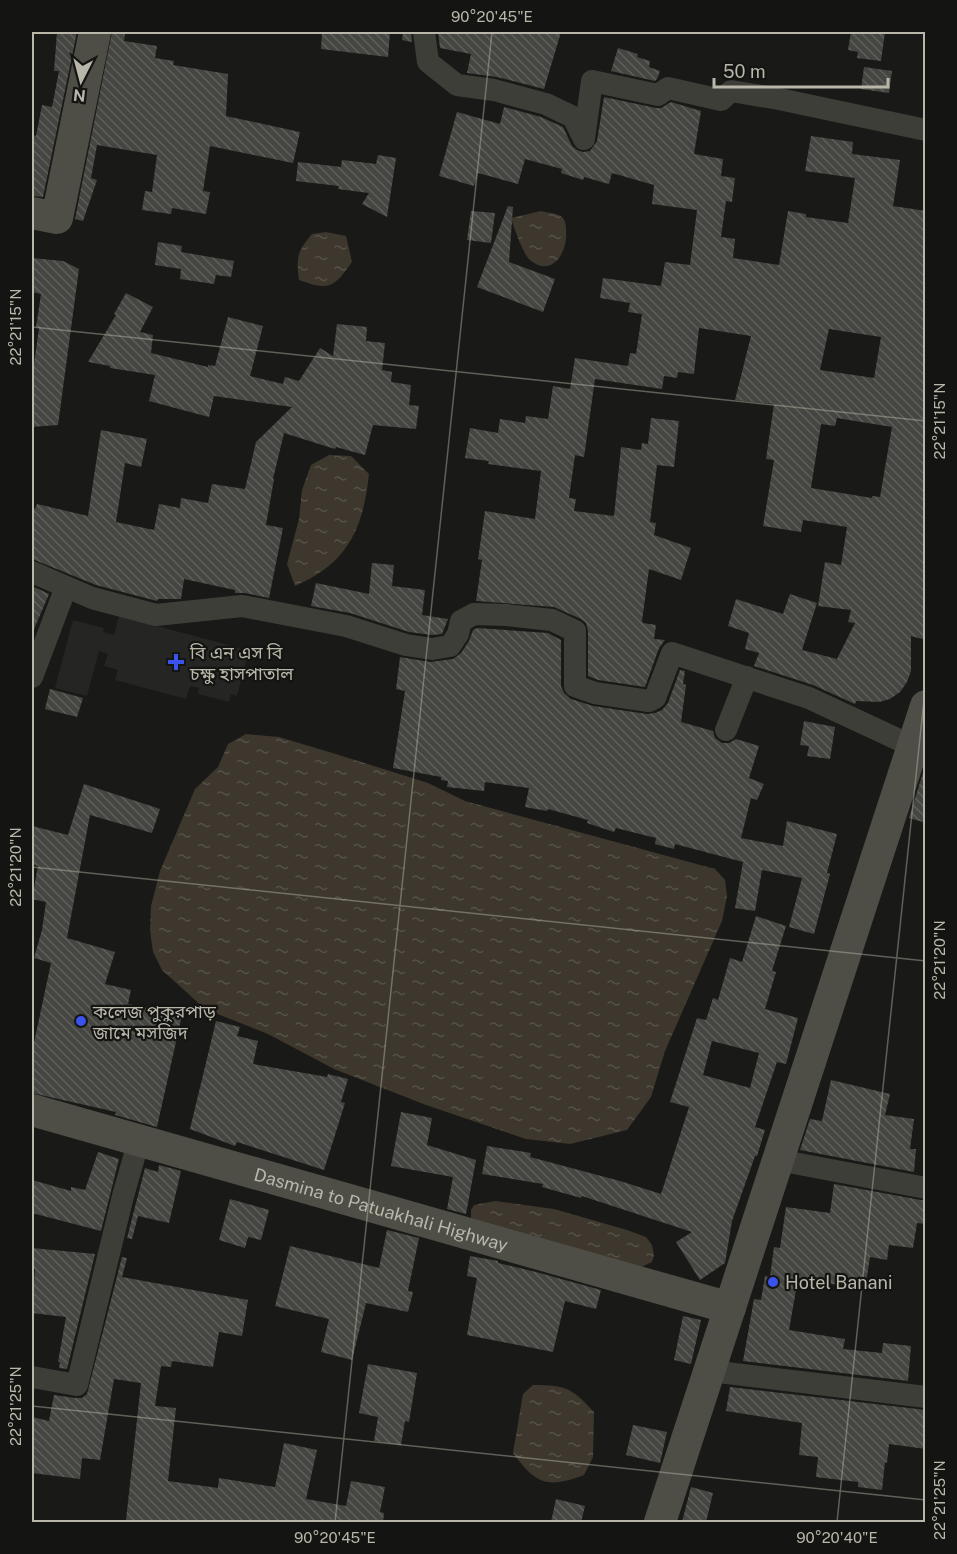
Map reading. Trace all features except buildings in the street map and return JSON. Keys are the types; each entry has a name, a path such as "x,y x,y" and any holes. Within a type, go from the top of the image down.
{"street":[{"path":"32,213 57,218 95,32"},
{"path":"424,32 428,62 457,84 494,90 546,104 573,117 584,139 592,81 658,95 668,88 721,100 731,91 926,130"},
{"path":"32,572 92,598 156,615 242,606 346,626 406,645 432,649 450,646 458,634 461,621 474,614 552,620 575,631 575,686 595,693 649,701 655,698 672,653 809,698 912,746"},
{"path":"32,677 66,587"},
{"path":"726,730 747,677"},
{"path":"660,1522 926,706"},
{"name":"Dasmina to Patuakhali Highway","path":"32,1110 730,1308"},
{"path":"32,1377 77,1385 139,1140"},
{"path":"778,1160 926,1188"},
{"path":"710,1371 926,1397"}],"shaded area":[{"name":"বি এন এস বি চক্ষু হাসপাতাল","path":"119,616 240,648 238,655 247,658 237,696 231,694 229,702 198,694 199,688 190,686 186,699 115,680 118,670 104,666 108,654 99,651 87,696 55,688 73,620 104,628 103,632 114,635"}],"water":[{"path":"541,211 561,216 566,226 566,239 561,254 552,264 545,266 538,265 527,257 511,218"},
{"path":"326,232 346,236 352,262 330,285 317,285 299,280 298,260 303,246 312,234"},
{"path":"329,455 351,456 369,474 362,511 350,542 340,555 328,567 295,586 287,564 299,519 302,490 311,465"},
{"path":"246,734 279,737 428,783 465,801 715,869 725,880 727,896 722,921 665,1051 651,1097 627,1130 570,1144 526,1139 426,1105 334,1069 268,1034 205,1009 162,970 153,952 150,930 151,906 160,871 195,789 218,767 228,744"},
{"path":"495,1201 554,1209 646,1237 652,1245 654,1255 652,1262 637,1269 471,1218 474,1205"},
{"path":"533,1385 561,1387 568,1390 594,1412 593,1457 584,1475 561,1482 543,1481 529,1471 513,1453 523,1394"}],"place":[{"name":"বি এন এস বি চক্ষু হাসপাতাল","path":"176,662"},
{"name":"কলেজ পুকুরপাড় জামে মসজিদ","path":"81,1021"},
{"name":"Hotel Banani","path":"773,1282"}]}
